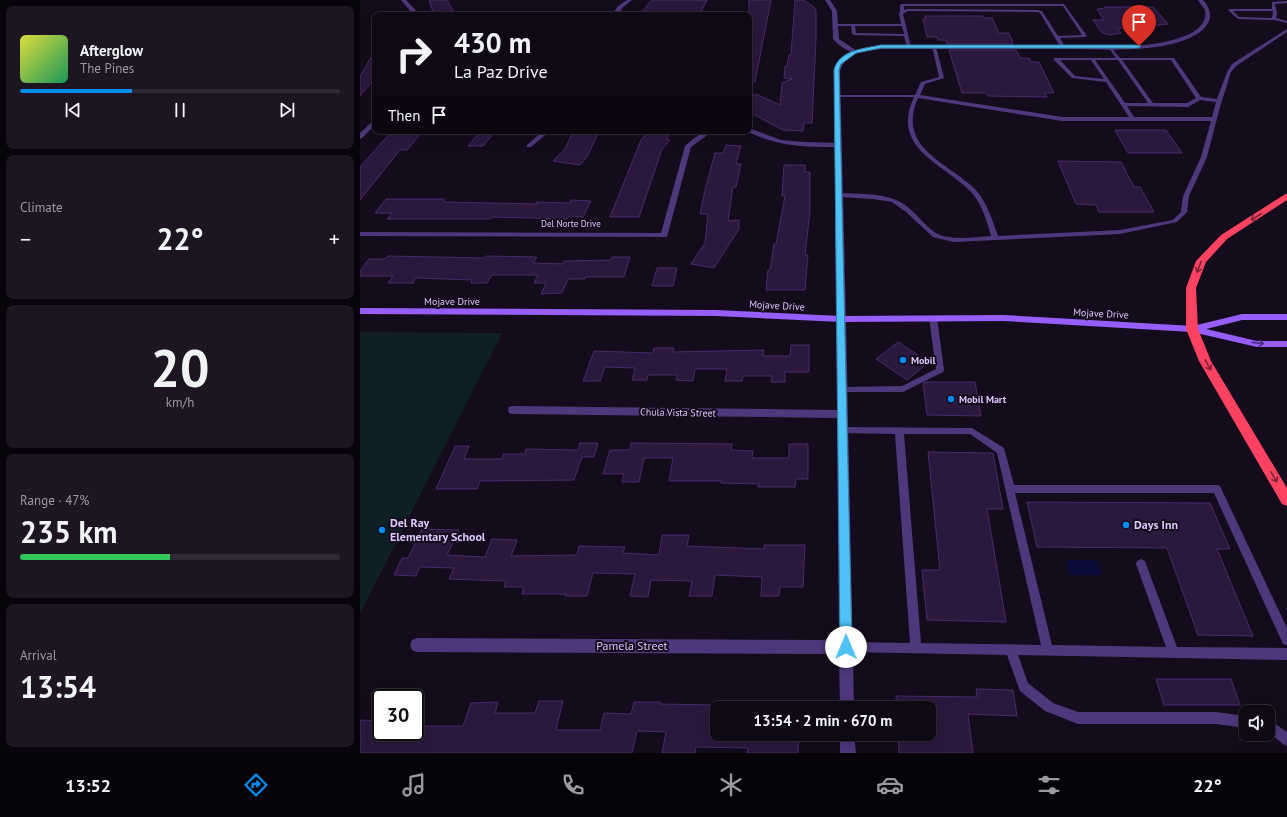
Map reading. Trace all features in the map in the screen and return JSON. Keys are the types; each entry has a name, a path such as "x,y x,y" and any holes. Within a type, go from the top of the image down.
{"highway":[{"path":"1287,196 1224,237 1201,261 1191,288 1192,329 1206,361 1287,500"}],"main road":[{"name":"Mojave Drive","path":"360,311 716,313 841,318 1004,318 1192,329 1257,344 1287,344"},
{"name":"Mojave Drive","path":"1192,329 1242,317 1287,317"}],"street":[{"path":"403,0 414,12"},
{"path":"616,12 620,7 630,0"},
{"path":"827,0 832,5 836,13 835,38 855,52"},
{"path":"847,701 844,430 837,96 838,63 845,57 855,52 881,47 1110,47 1156,45 1177,40 1194,33 1204,26 1208,16 1207,6 1200,0"},
{"path":"360,137 372,124"},
{"path":"752,131 766,138 786,142 839,145"},
{"path":"529,146 543,134"},
{"name":"Del Norte Drive","path":"360,234 664,235 688,146 705,134"},
{"name":"Chula Vista Street","path":"513,410 843,414"},
{"name":"Pamela Street","path":"417,645 846,647"},
{"path":"847,741 848,753"}],"lane":[{"path":"1274,19 1273,3 1287,2"},
{"path":"909,47 901,13 902,5 1064,5 1085,36 1057,37"},
{"path":"1039,5 1041,12 1063,47"},
{"path":"1274,10 1230,10 1238,18 1274,19 1287,22"},
{"path":"902,11 1041,12"},
{"path":"836,25 904,25"},
{"path":"853,25 854,34 906,35"},
{"path":"840,195 873,197 894,201 908,210 935,236 954,240 1120,232 1175,221 1184,212 1186,196 1204,157 1219,101 1229,72 1234,65 1287,30"},
{"path":"934,47 942,78 923,83 911,111 910,126 915,141 924,154 958,178 974,192 988,214 995,238"},
{"path":"1110,47 1152,104"},
{"path":"1108,82 1074,77 1056,59 1172,59 1199,98"},
{"path":"1092,59 1124,105 1132,120"},
{"path":"837,96 918,96 961,101 1062,119 1214,119"},
{"path":"1124,105 1188,105 1199,98 1219,101"},
{"path":"843,390 903,389 940,370 933,318"},
{"path":"844,430 972,431 1001,451 1048,651"},
{"path":"899,430 916,648"},
{"path":"1010,488 1217,489 1287,640"},
{"path":"1141,564 1173,652"},
{"path":"846,647 1287,654"},
{"path":"1011,650 1024,687 1049,707 1078,718 1216,718 1239,721"},
{"path":"1275,731 1287,740"}],"shaded area":[{"name":"Del Ray Elementary School","path":"360,332 502,333 360,614"},
{"path":"1067,560 1097,560 1101,575 1070,575"}],"building":[{"path":"429,0 447,0 454,12 433,12"},
{"path":"652,0 707,0 701,12 642,12"},
{"path":"749,0 771,0 755,82 752,82 752,12 749,12"},
{"path":"795,0 803,0 813,6 816,10 816,39 812,123 804,123 803,131 783,130 752,114 752,96 756,94 780,105 782,83 792,79 784,78 785,66 787,66 789,55 791,55"},
{"path":"1104,7 1153,7 1168,24 1152,26 1154,29 1117,28 1121,33 1110,35 1102,33 1093,20 1104,20 1097,9 1105,8"},
{"path":"925,16 983,16 984,18 992,18 999,33 1009,33 1013,44 947,44 946,40 938,40 937,37 927,37 923,19 926,19"},
{"path":"949,50 1016,50 1020,58 1029,58 1031,62 1039,62 1054,93 1045,93 1047,97 988,96 986,93 962,93"},
{"path":"372,56 372,82 360,96 360,76"},
{"path":"1115,130 1166,130 1182,153 1128,153"},
{"path":"389,134 420,134 407,150 400,150 360,200 360,167"},
{"path":"478,134 493,134 483,146 468,146"},
{"path":"572,134 598,134 587,157 580,165 553,161 565,149"},
{"path":"646,134 670,134 666,139 670,140 662,149 639,217 610,217 641,140"},
{"path":"726,145 741,146 736,164 741,164 736,187 733,187 728,221 739,220 739,229 714,268 691,264 705,243 708,214 700,214 715,153 723,153"},
{"path":"1058,161 1121,162 1134,187 1140,187 1154,212 1099,212 1096,205 1076,204"},
{"path":"784,165 805,165 805,172 810,172 810,211 805,255 808,255 805,290 766,290 768,270 770,270 774,244 776,244 785,196 782,196"},
{"path":"386,199 444,199 444,202 537,204 536,202 570,203 571,200 591,201 583,217 569,216 567,219 492,217 491,219 387,219 392,213 375,213"},
{"path":"388,256 485,258 486,256 537,257 533,263 563,264 564,261 611,260 612,257 630,257 624,277 585,277 585,279 568,279 562,293 541,294 546,283 534,283 538,275 492,275 487,283 471,283 472,280 416,278 413,283 388,283 393,276 360,276 360,271 369,259 385,259"},
{"path":"657,268 677,268 673,286 652,286"},
{"name":"Mobil","path":"898,342 929,362 907,380 876,359"},
{"path":"791,345 809,345 809,372 785,372 785,382 771,382 772,376 743,376 742,381 725,381 727,369 695,369 693,381 676,380 677,375 648,375 647,380 632,380 635,368 605,367 600,381 583,381 594,351 653,353 654,348 674,348 673,352 764,350 763,356 790,356"},
{"name":"Mobil Mart","path":"975,382 981,416 927,415 923,383"},
{"path":"580,443 598,443 594,457 582,457 574,480 480,481 477,489 436,489 455,446 469,446 464,459 502,459 503,454 525,454 526,449 578,450"},
{"path":"631,443 732,444 731,450 753,451 752,458 789,458 789,444 808,444 808,479 796,479 795,487 758,487 759,484 721,483 721,481 669,481 673,458 644,458 639,482 622,482 624,474 603,474 610,450 630,450"},
{"path":"928,452 993,453 1003,509 987,509 1006,622 927,620 922,570 940,570"},
{"name":"Days Inn","path":"1027,502 1210,503 1230,549 1217,549 1253,636 1198,635 1167,548 1037,547"},
{"path":"422,529 459,530 447,555 485,557 492,539 517,540 511,556 577,555 579,546 625,547 623,553 659,555 662,535 689,535 687,546 764,549 764,545 805,545 803,587 780,587 779,596 761,596 762,577 715,575 712,596 689,596 692,581 651,580 648,597 630,596 635,574 593,573 587,596 565,596 566,594 522,594 524,587 504,587 506,581 449,579 454,568 420,567 416,576 394,575 402,558 408,558"},
{"path":"1156,679 1231,679 1240,705 1239,705 1164,705"},
{"path":"976,689 1013,690 1017,716 968,714 973,753 899,753 898,741 936,741 936,701 896,701 896,696 977,697"},
{"path":"539,701 563,701 556,730 600,730 604,713 631,714 634,702 710,705 710,741 799,741 798,753 747,753 748,748 696,747 695,753 662,753 666,732 637,731 632,753 360,753 360,720 372,721 372,741 424,741 424,726 463,726 471,703 498,702 495,713 535,713"}],"place":[{"name":"Mobil","path":"903,360"},
{"name":"Mobil Mart","path":"951,399"},
{"name":"Days Inn","path":"1126,525"},
{"name":"Del Ray Elementary School","path":"382,530"}],"route":[{"path":"846,647 838,63 845,57 855,52 868,48 881,47 1139,46"}]}
